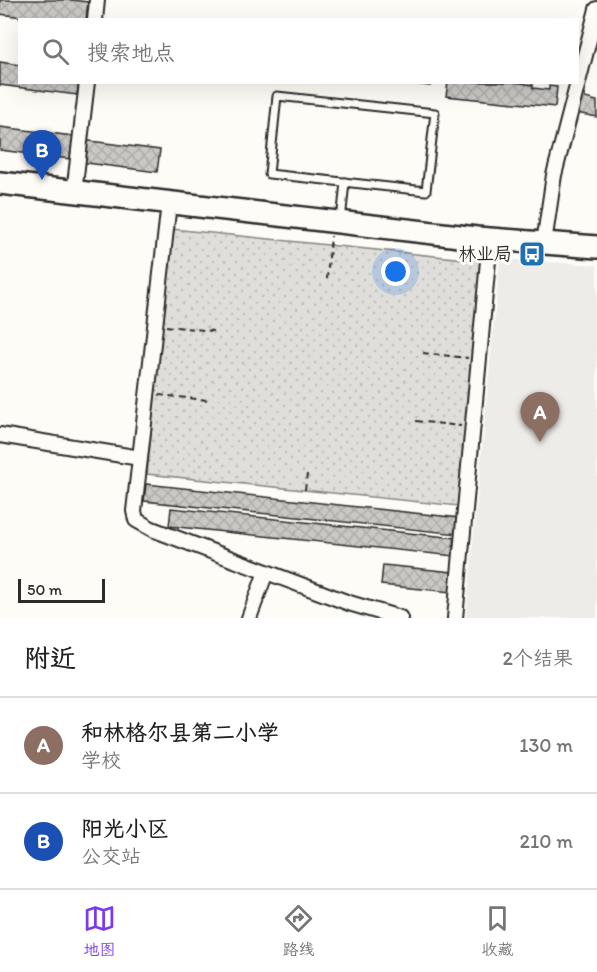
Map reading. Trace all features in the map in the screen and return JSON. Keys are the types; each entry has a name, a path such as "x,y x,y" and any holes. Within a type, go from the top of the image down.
{"main road":[{"path":"0,183 490,239 597,247"}],"street":[{"path":"95,18 97,0"},
{"path":"579,78 597,9"},
{"path":"74,193 87,84"},
{"path":"544,243 554,175 578,84"},
{"path":"168,203 134,511 136,520 152,529 349,603 400,618"},
{"path":"455,618 490,239"},
{"path":"0,435 140,458"},
{"path":"249,618 266,572"}],"lane":[{"path":"277,96 435,113 426,190 345,182 268,174 277,96"},
{"path":"337,222 345,182"}],"path":[{"path":"327,279 337,222"},
{"path":"155,325 213,331"},
{"path":"423,353 479,359"},
{"path":"147,394 207,400"},
{"path":"416,422 473,427"},
{"path":"305,490 307,474"}],"shaded area":[{"path":"172,229 484,261 459,506 147,474"},
{"path":"500,259 597,265 597,618 466,618"}],"building":[{"path":"0,0 88,2 86,18 30,18 0,14"},
{"path":"0,62 18,65 18,84 79,84 77,95 0,85"},
{"path":"448,84 527,84 533,85 533,88 549,90 549,86 557,87 555,107 446,96"},
{"path":"580,93 585,95 585,98 597,101 597,117 576,113"},
{"path":"0,127 73,136 70,159 0,150"},
{"path":"82,140 160,150 157,172 79,162"},
{"path":"146,484 460,518 458,534 144,501"},
{"path":"171,508 456,538 454,556 169,526"},
{"path":"383,565 453,572 451,592 381,585"}],"place":[{"name":"阳光小区","path":"42,180"},
{"name":"林业局","path":"532,254"},
{"name":"和林格尔县第二小学","path":"540,442"}]}
